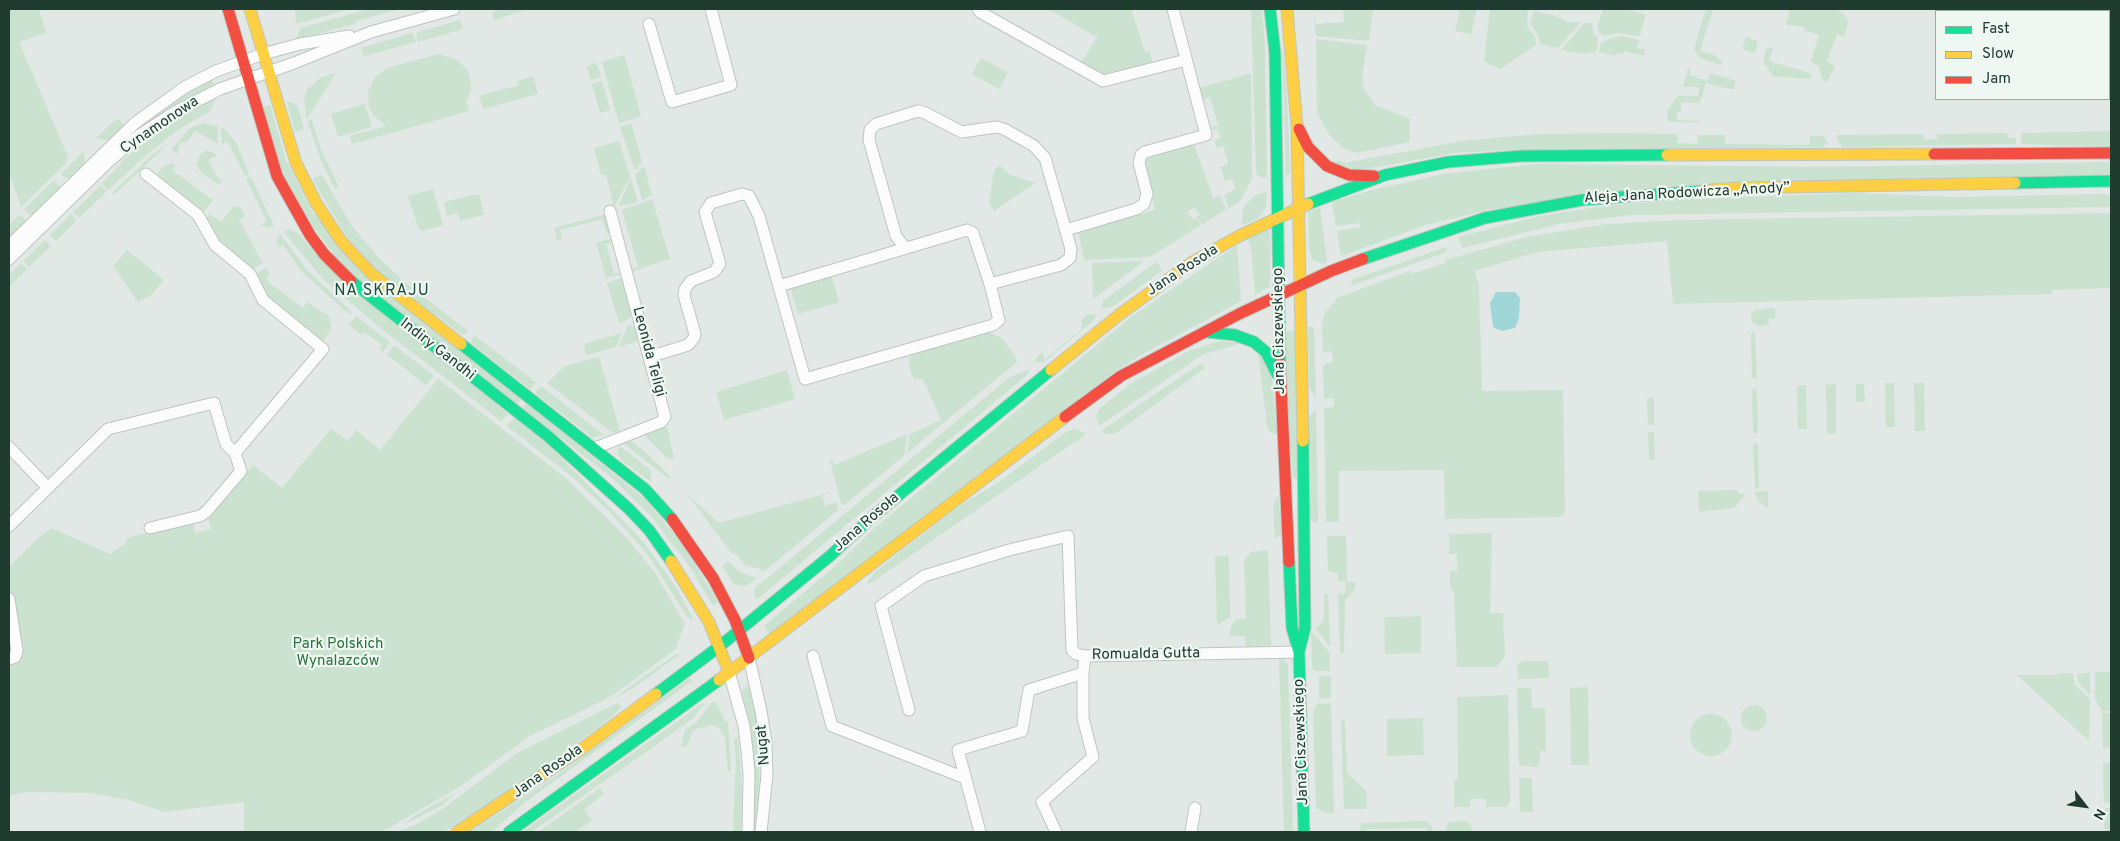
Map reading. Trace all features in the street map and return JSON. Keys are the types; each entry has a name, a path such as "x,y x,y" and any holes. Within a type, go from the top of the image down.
{"main road":[{"name":"Indiry Gandhi","path":"228,9 267,148 277,176 298,216 324,254 353,283 576,460 629,509 673,562 706,616 720,646 729,672"},
{"name":"Indiry Gandhi","path":"250,9 296,163 316,203 340,241 378,279 645,489 672,519 713,578 739,631 749,658"},
{"name":"Jana Ciszewskiego","path":"1270,9 1275,53 1281,398 1292,628 1299,652 1304,832"},
{"name":"Jana Ciszewskiego","path":"1287,9 1297,125 1301,286 1305,628 1299,652"},
{"path":"1297,125 1308,147 1328,166 1349,175 1385,175"},
{"path":"1278,216 1385,175 1448,162 1522,156 2111,153"},
{"name":"Aleja Jana Rodowicza „Anody”","path":"1278,295 1403,244 1476,221 1582,200 1735,188 2111,181"},
{"name":"Jana Rosoła","path":"456,832 583,748 720,646 830,556 871,518 1120,314 1191,263 1278,216"},
{"name":"Jana Rosoła","path":"509,832 749,658 1047,430 1121,376 1278,295"},
{"path":"1207,332 1242,336 1261,346 1272,361 1281,398"}],"street":[{"name":"Cynamonowa","path":"9,246 147,114 185,87 243,60 263,54 300,44 371,32 454,9"},
{"path":"649,24 672,102 731,85 711,9"},
{"path":"978,9 980,12 1103,82 1186,60"},
{"path":"1066,230 1136,210 1144,204 1147,194 1139,163 1141,155 1145,152 1206,135 1173,9"},
{"name":"Cynamonowa","path":"9,260 108,162 141,134 210,93 371,32"},
{"path":"905,248 896,236 869,134 876,124 918,110 962,132 1000,128 1038,149 1045,158 1071,250 1070,258 1061,265 990,284"},
{"path":"146,174 198,215 215,245 250,274 263,300 323,350 235,453"},
{"path":"649,357 688,344 694,338 695,334 684,294 685,288 691,281 716,271 720,264 705,215 711,203 742,194 749,196 759,216 805,379 993,325 999,320 990,284 972,231 967,230 779,286"},
{"name":"Leonida Teligi","path":"595,448 662,422 665,419 610,212"},
{"path":"9,526 108,428 214,403 226,444 235,453 241,471 206,512 200,516 150,528"},
{"path":"9,447 48,488"},
{"path":"909,710 881,606 924,576 1008,550 1068,536 1072,650 1076,654 1085,656"},
{"path":"9,599 17,651 15,657 9,659"},
{"name":"Romualda Gutta","path":"965,778 958,750 1022,731 1026,696 1031,688 1083,673 1085,656 1299,652"},
{"path":"813,656 832,726 965,778 980,832"},
{"name":"Nugat","path":"749,658 766,744 767,775 762,832"},
{"name":"Nugat","path":"729,672 743,720 747,750 749,775 748,832"},
{"path":"1056,832 1042,802 1093,757 1083,718 1083,673"},
{"path":"1192,832 1195,808"}],"green space":[{"path":"9,9 39,9 46,33 19,42 68,157 66,163 21,207 9,173"},
{"path":"295,9 350,9 296,24"},
{"path":"370,9 401,9 355,21 355,24 296,39 300,29 304,27"},
{"path":"497,9 522,9 523,11 494,20 492,14"},
{"path":"1048,9 1131,9 1145,52 1150,51 1152,61 1149,65 1148,63 1106,78 1081,63 1097,37"},
{"path":"1251,9 1262,9 1265,43 1267,177 1265,178 1258,176 1256,172"},
{"path":"1313,9 1316,24 1344,22 1343,9 1373,9 1369,41 1316,36"},
{"path":"1460,9 1477,9 1471,34 1455,31"},
{"path":"1490,9 1528,9 1527,26 1535,37 1536,45 1500,69 1484,60"},
{"path":"1603,9 1622,9 1646,14 1640,35 1617,33 1606,36 1600,34 1597,27"},
{"path":"1706,9 1713,9 1700,51 1717,56 1716,58 1722,60 1721,65 1700,58 1694,49"},
{"path":"1783,9 1837,9 1847,18 1848,24 1844,37 1837,34 1827,61 1835,66 1827,83 1822,78 1819,67 1811,61 1819,35 1804,30 1805,27 1786,25 1790,11"},
{"path":"1953,9 2019,9 2018,10"},
{"path":"1534,11 1553,15 1568,22 1581,22 1558,48 1540,44 1538,36 1530,23"},
{"path":"460,20 463,29 418,42 416,33"},
{"path":"1584,23 1592,23 1594,34 1598,38 1596,51 1584,54 1561,50"},
{"path":"412,33 416,42 364,56 361,48"},
{"path":"1619,36 1639,40 1637,48 1645,50 1644,56 1624,51 1623,54 1617,53 1615,56 1599,52 1601,42"},
{"path":"1746,37 1758,41 1755,53 1742,49"},
{"path":"1282,38 1287,94 1290,174 1286,175"},
{"path":"1316,39 1367,45 1362,77 1364,89 1375,105 1410,119 1410,142 1356,153 1345,149 1330,136 1317,113"},
{"path":"1767,47 1773,48 1769,61 1809,73 1812,76 1810,79 1773,76 1763,62"},
{"path":"439,54 457,60 467,69 471,82 471,90 466,103 469,111 352,144 350,136 386,126 373,115 369,107 368,91 375,77 387,68"},
{"path":"624,55 641,116 619,123 602,62"},
{"path":"981,58 1008,73 999,89 972,74"},
{"path":"596,62 601,77 591,80 587,67"},
{"path":"1691,68 1689,75 1707,81 1710,73 1736,81 1733,90 1706,83 1700,103 1681,102 1681,112 1677,112 1677,120 1701,122 1668,122 1667,111 1678,96 1698,96 1699,87 1683,87 1688,69"},
{"path":"336,73 307,119 304,100 307,90 320,78"},
{"path":"1251,74 1252,179 1240,201 1229,208 1224,195 1235,189 1232,179 1225,181 1221,167 1228,163 1223,146 1216,148 1215,140 1221,138 1218,129 1213,130 1212,127 1218,125 1210,97 1202,99 1199,88"},
{"path":"533,76 538,94 483,109 479,96 519,85 518,81"},
{"path":"212,79 214,85 167,110 115,152 139,125"},
{"path":"602,81 610,110 600,113 592,84"},
{"path":"217,97 210,111 178,130 151,151 108,190 102,183 121,162 157,131 178,117"},
{"path":"287,102 292,102 298,107 304,129 295,132"},
{"path":"365,104 372,127 338,137 331,114"},
{"path":"270,105 286,160 313,213 521,398 517,404 368,290 335,256 313,226 285,177 274,149 262,107"},
{"path":"311,118 322,152 339,187 335,189 320,158 308,123"},
{"path":"119,119 124,125 108,141 96,138 115,120"},
{"path":"203,123 218,126 218,144 195,131 187,142 179,143 178,154 171,150 190,128"},
{"path":"629,124 632,126 642,161 635,171 620,127"},
{"path":"221,127 226,130 236,143 249,174 245,176 228,142 222,144"},
{"path":"2111,131 2111,147 2021,144 2021,133"},
{"path":"2007,133 2008,138 2016,138 2016,144 1843,147 1837,140 1837,135 1923,134 1925,140 1937,139 1937,134"},
{"path":"1537,134 1677,134 1677,143 1697,144 1698,135 1725,135 1725,144 1810,145 1810,136 1823,136 1828,142 1823,147 1512,150 1454,153 1361,170 1335,162 1338,160 1344,163 1463,141"},
{"path":"619,141 630,177 614,207 606,175 601,175 594,148"},
{"path":"169,143 114,195 112,193 152,155"},
{"path":"1194,144 1213,198 1220,196 1226,209 1202,225 1197,217 1200,215 1194,207 1187,212 1193,220 1196,218 1201,225 1150,257 1084,260 1078,230 1082,231 1155,210 1144,162 1145,159"},
{"path":"207,150 218,155 208,160 219,179 223,180 219,185 200,171 197,164 200,155"},
{"path":"84,151 85,165 70,178 65,178 61,174"},
{"path":"2111,162 2111,174 1492,209 1426,225 1341,256 1337,231 1360,227 1360,223 1336,226 1332,202 1372,190 1444,174 1535,164 1820,167"},
{"path":"172,163 175,164 173,171 213,200 202,214 157,179 158,172 164,166"},
{"path":"999,165 1011,175 1035,183 994,211 989,202 994,171"},
{"path":"644,166 652,195 642,200 635,175"},
{"path":"322,175 352,226 378,257 401,279 468,331 465,334 463,335 382,276 347,237 318,189 313,179"},
{"path":"251,177 274,226 267,228 261,225 267,221 246,179"},
{"path":"631,178 638,202 618,206"},
{"path":"54,180 59,185 58,191 32,216 24,209"},
{"path":"101,185 107,191 79,218 73,212"},
{"path":"433,189 443,225 422,231 419,229 408,196"},
{"path":"1267,192 1266,206 1263,213 1257,219 1242,225 1243,208 1255,195"},
{"path":"1855,193 1955,197 2104,194 2111,196 2111,207 1631,215 1559,224 1462,248 1458,237 1540,216 1604,206 1690,199"},
{"path":"479,194 484,215 460,221 458,213 447,216 444,202"},
{"path":"652,199 670,259 630,272 630,270 638,267 622,210"},
{"path":"234,206 241,207 245,216 239,220 263,263 251,270 216,242 204,221 210,214 221,222"},
{"path":"1320,207 1327,262 1324,264 1313,260 1309,250 1308,212"},
{"path":"2111,213 2111,288 2053,290 2052,294 1673,304 1667,241 1537,252 1475,271 1479,287 1482,391 1563,390 1564,514 1559,517 1445,519 1444,470 1339,471 1338,522 1326,522 1324,408 1334,407 1334,398 1324,399 1323,365 1333,362 1332,351 1323,352 1322,325 1325,313 1337,298 1410,271 1411,274 1446,263 1445,260 1527,237 1607,224 1680,220"},
{"path":"71,214 77,220 56,241 50,235"},
{"path":"607,214 612,233 607,234 602,219 560,230 562,240 557,241 554,228"},
{"path":"18,216 22,216 27,221 9,238 9,225"},
{"path":"1270,228 1270,286 1255,295 1251,247 1247,239"},
{"path":"289,229 298,233 307,243 508,414 501,421 377,325 323,279 284,232"},
{"path":"280,234 308,271 352,312 349,314 302,272 283,245 279,247 276,241"},
{"path":"613,238 614,242 606,244 614,274 623,272 623,274 606,278 596,243"},
{"path":"45,240 51,246 29,267 23,261"},
{"path":"1237,245 1241,301 1141,355 1116,371 770,636 764,626 840,562 876,527 1132,316"},
{"path":"1446,247 1447,252 1352,285 1351,280"},
{"path":"127,250 164,280 150,296 138,302 113,266"},
{"path":"1143,262 1093,299 1092,263"},
{"path":"1156,262 1163,270 1112,307 1101,308 1103,301"},
{"path":"21,263 27,269 9,287 9,275"},
{"path":"265,268 270,273 266,280 303,308 307,302 329,316 331,329 324,340 317,339 267,299 255,275"},
{"path":"831,274 839,302 798,314 790,286"},
{"path":"624,277 633,313 629,319 619,323 607,283"},
{"path":"1775,308 1775,318 1768,319 1769,325 1757,326 1751,321 1751,315 1755,310"},
{"path":"1089,314 1096,315 1093,321 1045,361 1036,363 1036,358 1043,351 1044,360 1082,329 1082,319"},
{"path":"356,316 390,342 383,352 379,349 382,345 364,332 361,335 349,325"},
{"path":"628,325 636,327 641,340 619,347"},
{"path":"1312,326 1314,328 1316,397 1309,388 1308,327"},
{"path":"1296,330 1297,478 1293,478 1287,402 1285,332"},
{"path":"988,332 1003,339 1016,357 1017,362 907,453 910,434 941,420 923,379 915,379 911,373 909,361 911,355"},
{"path":"1753,332 1755,334 1757,377 1755,379 1752,377 1751,334"},
{"path":"622,333 616,347 586,355 584,344"},
{"path":"474,335 536,382 530,389 471,343"},
{"path":"1219,341 1241,343 1202,355 1099,426 1096,416 1099,409 1130,384 1189,351"},
{"path":"394,345 434,376 426,385 387,355"},
{"path":"1258,352 1272,377 1277,434 1271,433 1267,426"},
{"path":"599,357 620,431 613,433 547,383 565,366"},
{"path":"1201,363 1205,368 1116,433 1106,434 1101,431"},
{"path":"1030,369 1027,375 755,599 754,589 1010,377"},
{"path":"787,370 795,399 724,420 716,392"},
{"name":"Park Polskich Wynalazców","path":"438,379 568,480 628,539 655,573 685,624 676,646 677,648 610,697 530,736 459,787 382,832 244,832 244,802 165,812 129,800 90,793 29,792 11,795 9,798 9,663 21,660 9,584 9,567 37,539 52,528 110,554 126,543 127,538 189,521 193,522 195,533 211,529 208,518 253,465 282,488 331,429 348,441 356,430 380,450"},
{"path":"1885,383 1894,383 1895,427 1886,427"},
{"path":"1914,383 1924,383 1925,431 1915,431"},
{"path":"1836,384 1836,433 1827,434 1826,385"},
{"path":"1856,384 1864,384 1865,402 1856,402"},
{"path":"1806,385 1807,429 1798,429 1797,386"},
{"path":"541,386 604,435 592,437 535,393"},
{"path":"1754,388 1757,390 1758,431 1756,434 1753,432 1752,390"},
{"path":"1647,398 1654,398 1654,425 1648,425"},
{"path":"527,403 646,500 684,546 718,602 713,606 690,567 651,516 611,477 522,408"},
{"path":"1316,409 1318,522 1313,522 1310,521 1309,417"},
{"path":"514,418 546,442 642,540 674,584 694,620 688,618 648,555 609,511 571,476 507,426"},
{"path":"667,427 674,458 672,459 667,458 646,437 649,431"},
{"path":"1076,429 1086,434 868,585 867,583 875,572 955,509 999,482 1066,432"},
{"path":"1654,432 1655,460 1649,460 1648,433"},
{"path":"907,434 904,456 844,505 841,504 830,460 832,459 834,464 837,464"},
{"path":"629,440 643,450 671,477 669,479 622,442"},
{"path":"1756,443 1758,445 1759,488 1755,488 1753,445"},
{"path":"619,446 651,470 651,482 621,460 618,454"},
{"path":"1738,490 1738,493 1744,494 1744,496 1734,508 1699,512 1698,491"},
{"path":"1768,491 1768,508 1758,501 1755,492"},
{"path":"831,492 822,496 825,506 837,502 838,510 761,572 761,569 745,565 735,553 732,554 687,494 719,523"},
{"path":"1278,495 1282,534 1275,539 1273,506"},
{"path":"1492,533 1490,613 1503,613 1505,657 1496,667 1457,667 1454,592 1450,587 1450,571 1457,571 1457,554 1449,554 1449,534"},
{"path":"1327,536 1346,536 1347,582 1355,582 1355,589 1345,600 1344,653 1340,653 1338,594 1345,594 1345,581 1338,581 1338,573 1328,571"},
{"path":"1268,550 1271,645 1246,647 1245,636 1229,636 1232,624 1238,619 1246,619 1244,560 1251,552"},
{"path":"1229,555 1230,617 1217,625 1215,556"},
{"path":"729,562 740,572 756,578 747,586 734,585 723,567 725,563"},
{"path":"1324,594 1328,594 1330,647 1316,629 1324,620"},
{"path":"1421,616 1421,653 1385,654 1384,617"},
{"path":"1311,631 1330,653 1330,671 1315,671 1312,667"},
{"path":"676,654 679,655 635,687 610,701"},
{"path":"1279,656 1288,665 1293,832 1284,832"},
{"path":"1523,661 1548,661 1549,678 1518,679 1517,664"},
{"path":"2095,672 2111,672 2111,711 2102,711 2095,699"},
{"path":"2057,673 2073,673 2075,685 2090,699 2089,741 2017,675 2057,675"},
{"path":"2090,673 2089,694 2078,682 2077,674"},
{"path":"1319,676 1331,676 1331,698 1319,699"},
{"path":"690,678 692,681 524,803 492,832 470,832 556,776"},
{"path":"750,685 758,728 760,757 757,832 754,832 754,754 742,690"},
{"path":"1588,687 1589,765 1571,765 1570,688"},
{"path":"1517,688 1531,688 1532,708 1545,708 1546,751 1540,751 1540,761 1537,767 1519,765"},
{"path":"1508,695 1510,801 1507,807 1486,807 1486,799 1470,799 1470,807 1454,807 1454,781 1458,778 1457,697"},
{"path":"712,702 716,702 725,721 728,722 731,771 728,771 725,738 720,729 712,725 693,730 687,746 681,747 685,730 696,723"},
{"path":"617,703 622,707 607,721 535,774 449,829 442,832 397,832 415,825 444,808 517,753"},
{"path":"703,703 693,718 649,750 531,832 522,832"},
{"path":"1331,703 1334,813 1324,813 1316,807 1313,712 1317,704"},
{"path":"1754,705 1763,709 1767,718 1763,727 1754,731 1745,727 1741,718 1745,709"},
{"path":"2102,713 2111,713 2111,748 2103,749"},
{"path":"1715,714 1723,717 1729,723 1732,735 1729,747 1723,753 1707,756 1699,753 1693,747 1690,731 1693,723 1699,717"},
{"path":"1423,718 1424,755 1387,756 1387,719"},
{"path":"1341,721 1345,721 1347,773 1367,792 1367,809 1344,809"},
{"path":"738,737 742,788 741,832 733,832 736,759 734,740"},
{"path":"2103,763 2111,763 2111,803 2104,803"},
{"path":"1519,778 1532,778 1533,812 1520,812"},
{"path":"600,788 604,794 584,810 592,820 575,832 538,832"},
{"path":"457,792 441,806 403,825 414,816"},
{"path":"2105,808 2111,808 2111,832 2106,832 2104,828"},
{"path":"1427,821 1432,827 1432,832 1427,832 1426,828 1367,829 1366,832 1360,832 1362,823"},
{"path":"1467,821 1472,827 1472,832 1444,832 1449,822"}],"water":[{"path":"1496,292 1515,292 1520,298 1519,318 1515,328 1502,331 1493,327 1490,303"}],"traffic: fast":[{"path":"1270,9 1275,53 1280,363"},
{"path":"1308,204 1385,175 1448,162 1522,156 1667,155"},
{"path":"2015,183 2111,181"},
{"path":"1363,259 1485,218 1582,200 1702,191"},
{"path":"351,281 549,437 629,509 649,530 671,561"},
{"path":"1207,332 1235,335 1254,342 1266,352 1277,374"},
{"path":"461,344 645,489 672,519"},
{"path":"656,694 720,646 830,556 871,518 1051,370"},
{"path":"1299,652 1305,628 1303,441"},
{"path":"1289,562 1292,628 1299,652 1304,832"},
{"path":"509,832 719,680"}],"traffic: slow":[{"path":"250,9 296,163 316,203 341,241 371,273 461,344"},
{"path":"1287,9 1297,125 1303,441"},
{"path":"1667,155 1934,154"},
{"path":"1702,191 1735,188 2015,183"},
{"path":"1051,370 1120,314 1191,263 1239,236 1308,204"},
{"path":"719,680 1065,417"},
{"path":"671,561 709,622 729,672"},
{"path":"457,832 583,748 656,694"}],"traffic: jam":[{"path":"228,9 277,176 310,235 324,254 351,281"},
{"path":"1299,129 1308,147 1327,166 1349,175 1374,176"},
{"path":"1934,154 2111,153"},
{"path":"1065,417 1121,376 1239,314 1331,271 1363,259"},
{"path":"1280,363 1289,562"},
{"path":"672,519 713,578 735,620 749,658"}],"district":[{"name":"NA SKRAJU","path":"382,292"}]}
